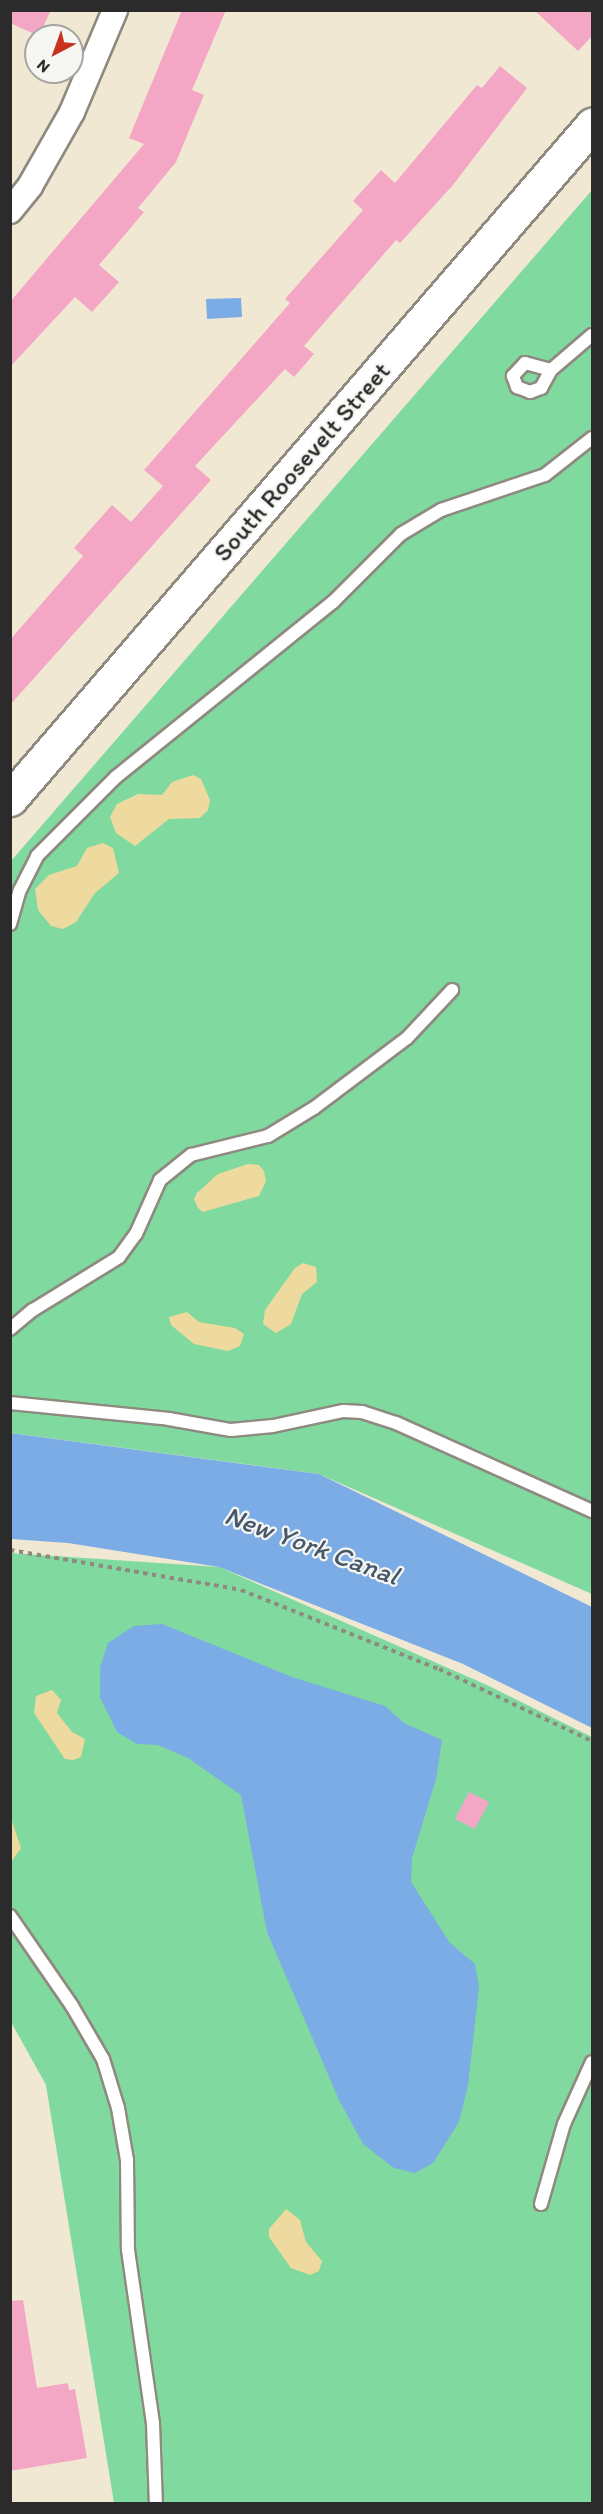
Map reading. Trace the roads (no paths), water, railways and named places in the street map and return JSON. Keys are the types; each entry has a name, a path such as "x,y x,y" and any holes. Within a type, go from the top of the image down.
{"street":[{"path":"10,211 30,186 72,112 115,10"},
{"name":"South Roosevelt Street","path":"10,799 592,125"}],"lane":[{"path":"551,370 592,335"},
{"path":"10,924 20,890 45,848 116,777 333,602 401,534 441,510 544,475 592,438"},
{"path":"10,1329 33,1310 118,1257 136,1234 160,1180 191,1155 268,1136 314,1107 407,1038 452,990"},
{"path":"10,1403 169,1419 231,1430 273,1426 334,1412 362,1412 396,1423 592,1511"},
{"path":"10,1916 72,2006 102,2059 118,2108 127,2160 128,2250 153,2424 156,2504"},
{"path":"542,2204 564,2124 592,2062"}],"water":[{"path":"241,298 242,317 207,319 206,299"},
{"name":"New York Canal","path":"10,1433 319,1474 592,1607 592,1728 463,1664 219,1567 68,1543 11,1539"},
{"path":"162,1624 292,1677 385,1706 404,1723 442,1740 436,1779 412,1858 411,1882 450,1943 475,1964 479,1987 468,2085 459,2122 433,2163 415,2173 394,2168 363,2144 339,2100 267,1932 241,1795 188,1758 158,1745 137,1744 117,1732 100,1697 100,1667 108,1643 134,1626"}]}
